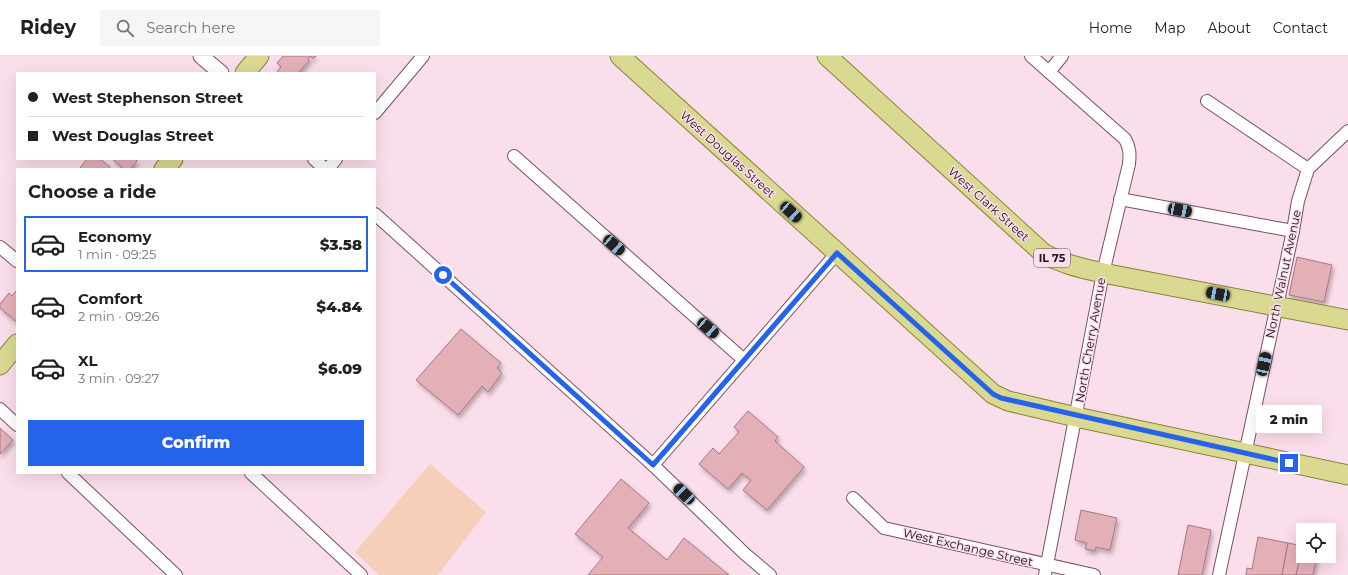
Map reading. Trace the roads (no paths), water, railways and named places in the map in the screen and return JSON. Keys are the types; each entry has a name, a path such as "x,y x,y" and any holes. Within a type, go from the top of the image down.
{"main road":[{"path":"246,72 259,56"},
{"name":"West Douglas Street","path":"620,56 993,394 1008,401 1076,417 1348,475"},
{"name":"West Clark Street","path":"827,56 1043,253 1071,266 1348,320"},
{"path":"165,168 171,160"},
{"path":"0,365 16,345"}],"street":[{"path":"201,56 220,72"},
{"path":"376,112 423,56"},
{"name":"North Cherry Avenue","path":"1031,56 1125,139 1129,146 1129,164 1103,273 1046,570"},
{"path":"1049,72 1062,56"},
{"path":"1207,100 1277,146 1308,169"},
{"name":"North Walnut Avenue","path":"1219,575 1293,231 1298,201 1308,169 1348,131"},
{"path":"514,156 744,360"},
{"path":"315,160 326,168"},
{"path":"328,168 335,160"},
{"path":"1120,199 1293,231"},
{"path":"376,215 653,465 745,554 770,575"},
{"path":"0,247 16,260"},
{"path":"653,465 837,253"},
{"path":"0,409 16,424"},
{"path":"69,474 176,575"},
{"path":"252,474 361,575"},
{"name":"West Exchange Street","path":"853,498 884,528 1046,570 1094,575"}]}
